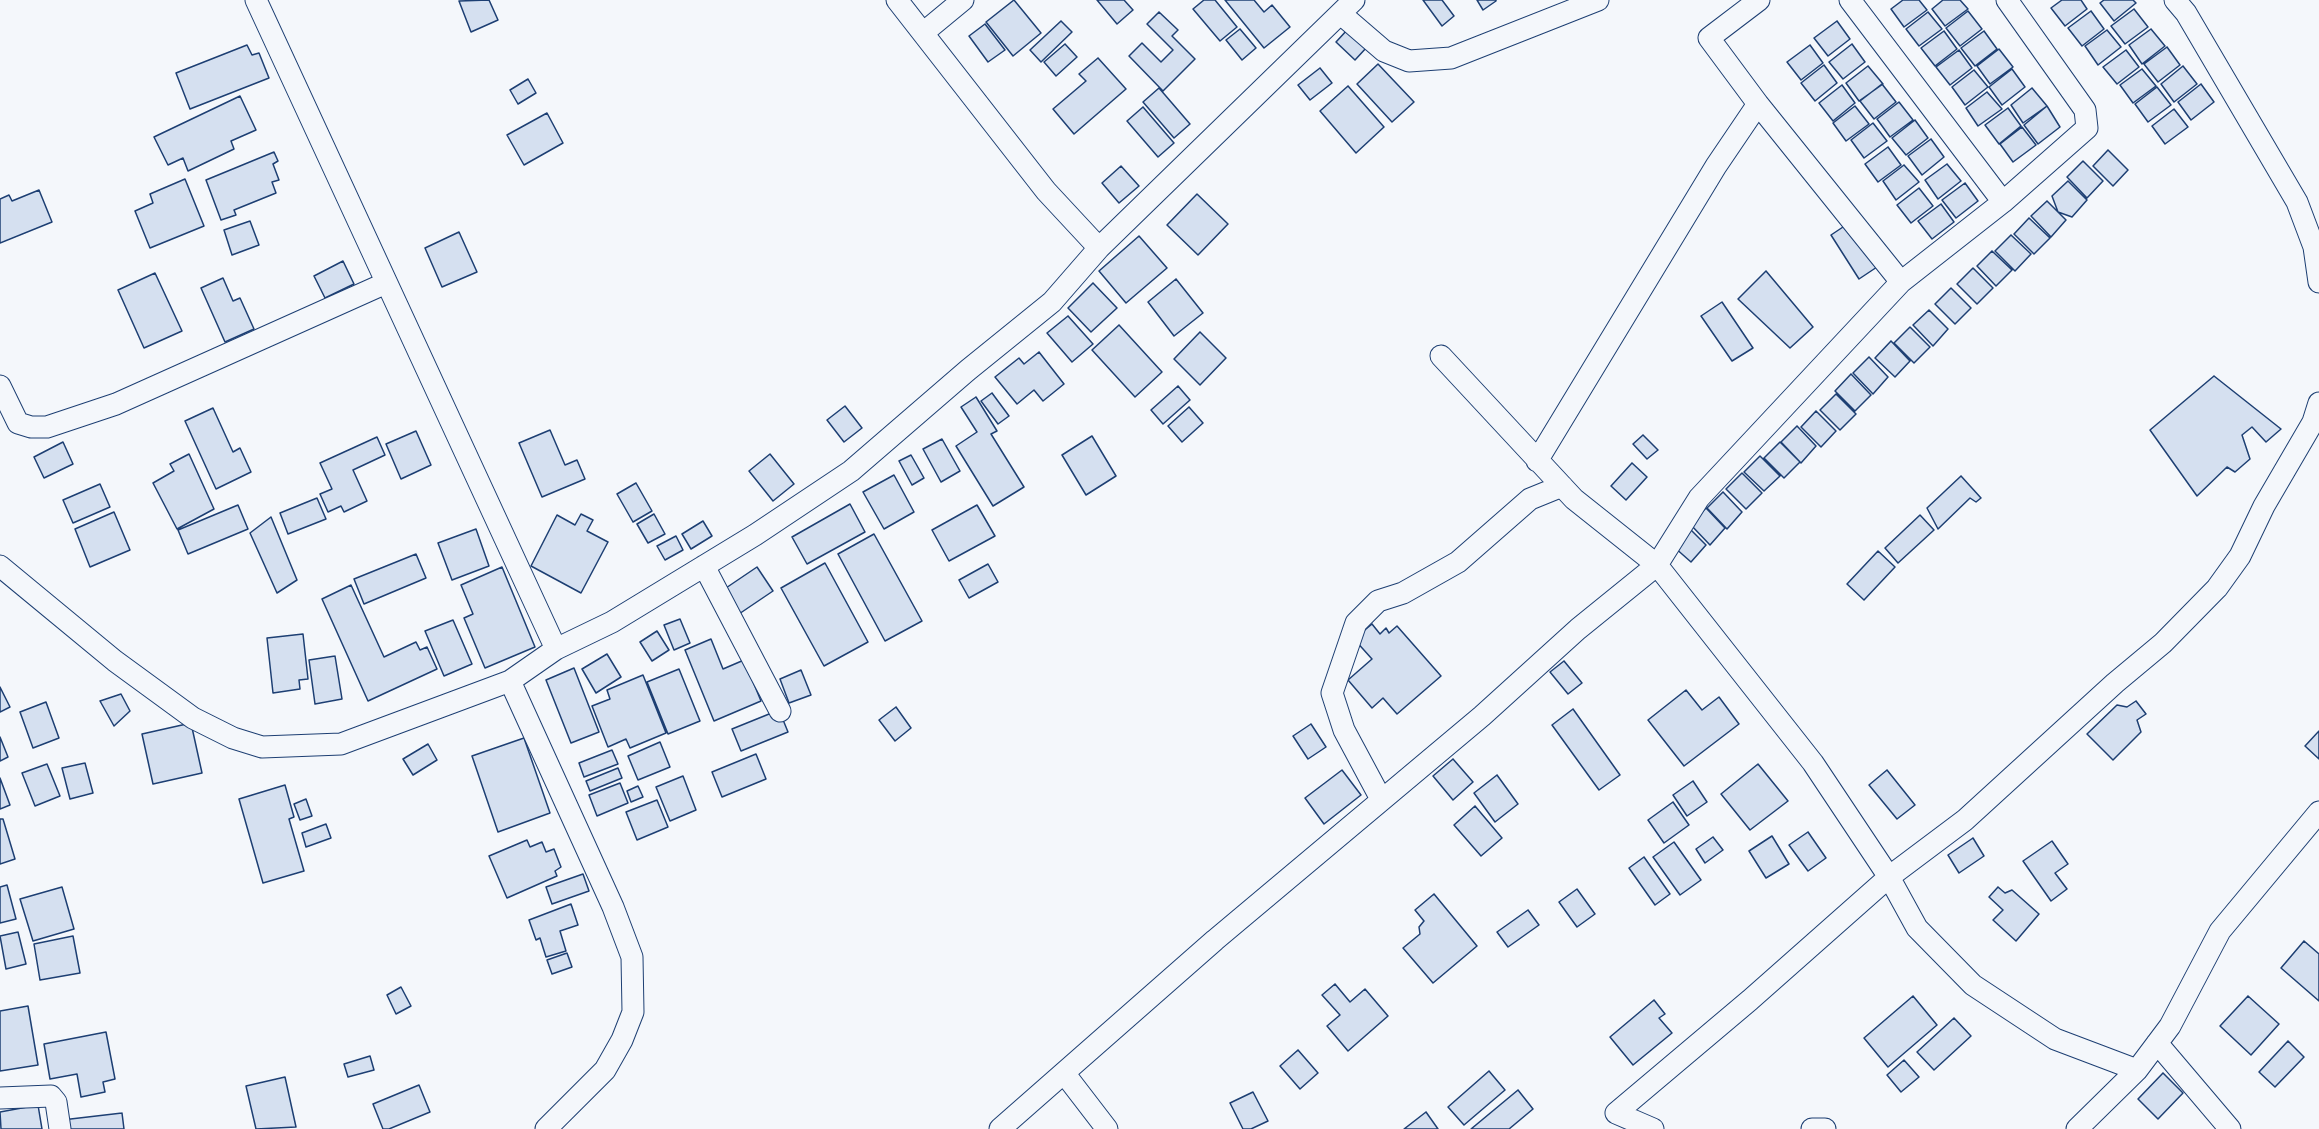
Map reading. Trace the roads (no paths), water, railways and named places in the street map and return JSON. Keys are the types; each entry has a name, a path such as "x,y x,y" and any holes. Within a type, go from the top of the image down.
{"street":[{"path":"256,0 556,649"},
{"path":"897,0 1038,181 1099,248"},
{"path":"923,33 963,0"},
{"path":"0,566 115,661 193,718 232,738 262,747 341,744 510,681 556,649 612,622 704,566 851,471 968,370 1052,302 1099,248 1348,7 1384,51 1409,61 1451,58 1598,0"},
{"path":"1759,0 1709,38 1758,104 1901,282"},
{"path":"1850,0 2003,202"},
{"path":"1000,1129 1381,799 1482,716 1578,629 1657,565 1699,498 1901,282 2003,202 2087,128 2085,110 2007,0"},
{"path":"2175,0 2186,13 2297,202 2314,247 2319,282"},
{"path":"1537,461 1716,166 1758,104"},
{"path":"0,386 18,423 47,427 116,404 386,283"},
{"path":"1441,356 1562,486 1657,565 1813,763 1889,877 1917,928 1973,985 2055,1039 2137,1070"},
{"path":"1653,1129 1616,1113 1750,1000 1889,877 1965,820 2115,683 2163,643 2217,588 2240,556 2264,506 2313,423 2319,403"},
{"path":"1381,799 1344,730 1332,693 1356,623 1378,601 1403,593 1458,562 1530,499 1562,486"},
{"path":"704,566 780,711"},
{"path":"510,681 613,907 632,957 633,1012 622,1040 604,1070 546,1129"},
{"path":"2078,1129 2137,1070 2175,1017 2220,931 2319,812"},
{"path":"2157,1043 2230,1129"},
{"path":"1064,1073 1107,1129"},
{"path":"0,1098 51,1096 56,1102 60,1129"},
{"path":"1812,1129 1825,1129"}]}
